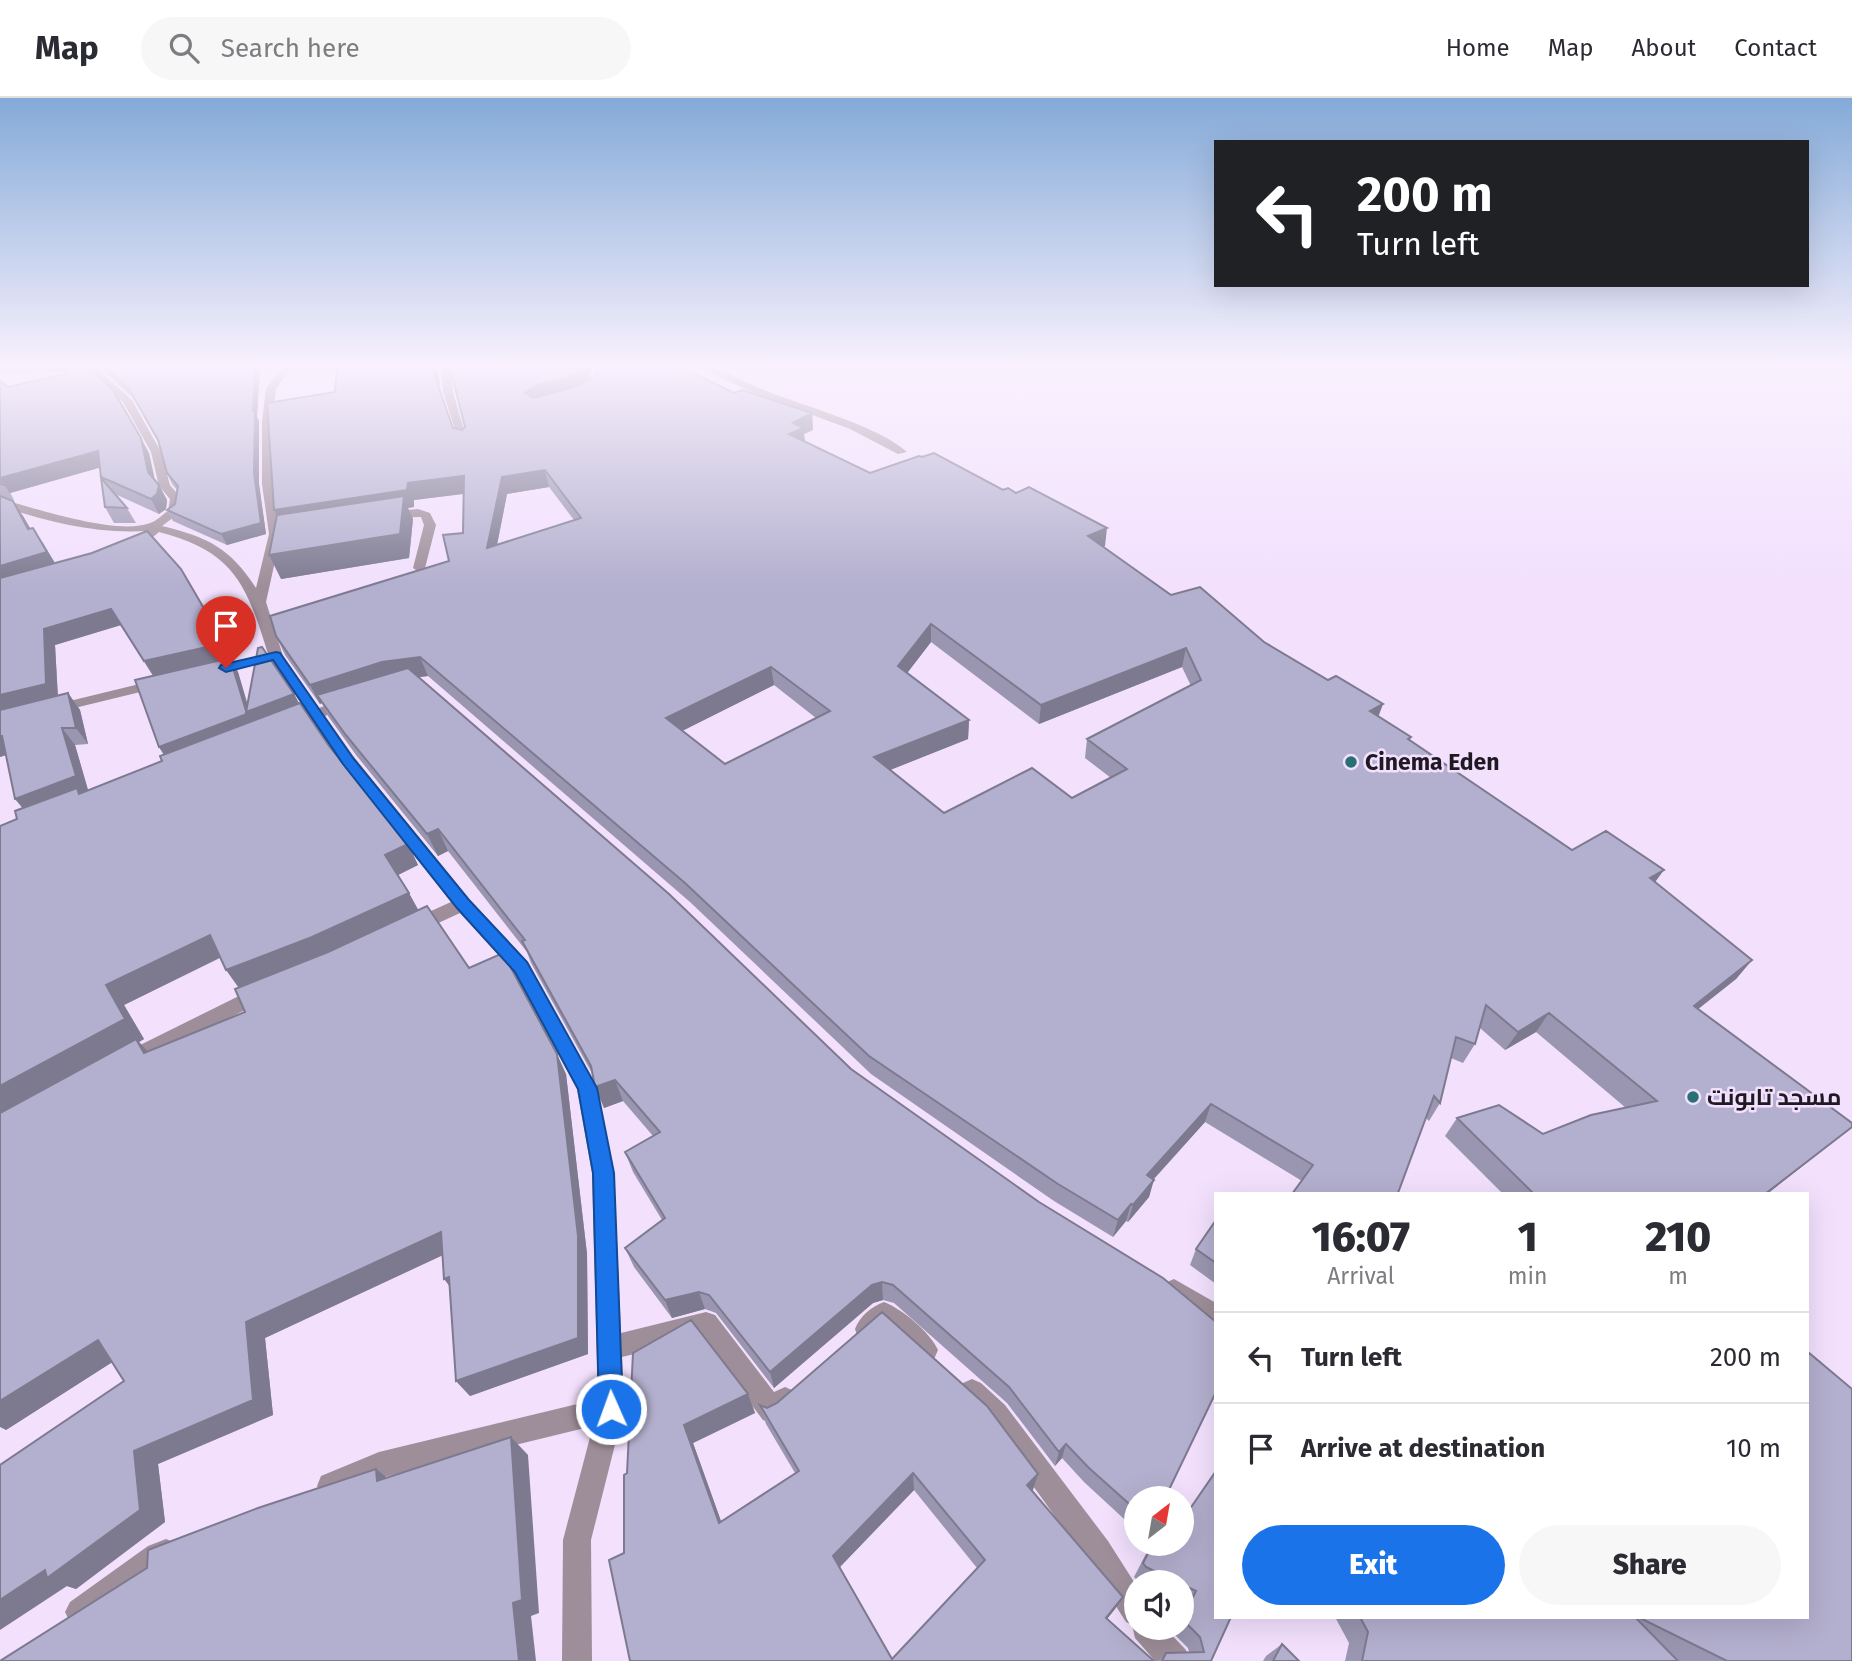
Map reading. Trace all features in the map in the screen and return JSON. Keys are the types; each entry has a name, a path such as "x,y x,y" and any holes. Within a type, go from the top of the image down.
{"street":[{"path":"149,440 156,452 165,486 176,499 174,512 149,535"},
{"path":"259,602 281,533 268,484 267,440"},
{"path":"879,440 902,452"},
{"path":"0,502 44,517 149,535 185,535 207,545 234,564 259,602 276,656 348,761 463,904 521,967 587,1088 603,1173 611,1409 577,1540 577,1661"},
{"path":"377,517 410,512 426,515 430,525 419,568"},
{"path":"197,675 276,656"},
{"path":"39,712 171,681"},
{"path":"266,733 369,695"},
{"path":"392,937 463,904"},
{"path":"108,1072 153,1046 276,987"},
{"path":"1159,1282 1214,1316"},
{"path":"843,1349 884,1314 996,1414 1098,1551 1124,1593"},
{"path":"609,1348 706,1324 772,1411 802,1385"},
{"path":"307,1497 379,1465 611,1409"},
{"path":"59,1628 158,1556 195,1542"},
{"path":"1156,1640 1175,1661"}],"building":[{"path":"0,440 141,440 148,472 159,485 157,494 151,499 101,477 98,451 0,478"},
{"path":"158,440 255,440 254,473 261,523 221,534 167,510 175,504 178,486 167,473"},
{"path":"269,440 801,440 870,473 934,453 1003,490 1008,488 1016,493 1029,487 1107,528 1088,536 1171,595 1200,587 1264,642 1328,680 1336,676 1383,704 1370,711 1572,850 1606,831 1664,870 1650,878 1752,960 1694,1006 1852,1123 1852,1127 1768,1192 1532,1192 1457,1118 1499,1105 1543,1134 1591,1115 1657,1101 1549,1013 1518,1032 1486,1005 1475,1044 1456,1037 1440,1103 1434,1096 1398,1192 1293,1192 1313,1165 1211,1104 1147,1175 1154,1180 1118,1220 1058,1184 869,1056 685,883 420,657 382,662 310,685 276,636 270,616 449,561 443,535 463,533 464,476 408,483 407,490 274,510","holes":["545,470 581,518 487,548 502,477","931,624 1041,705 1186,648 1201,680 1087,739 1127,769 1072,798 1032,768 944,813 874,757 969,720 898,666","771,667 830,711 725,764 666,718"]},
{"path":"101,478 127,508 105,507"},
{"path":"0,496 13,501 28,529 33,528 47,552 0,566"},
{"path":"404,496 400,534 269,555 277,515"},
{"path":"147,531 181,569 209,617 216,615 225,643 144,661 111,609 44,629 46,684 0,695 0,578 92,553"},
{"path":"262,647 294,694 246,712 258,648"},
{"path":"230,658 247,714 159,747 135,680"},
{"path":"408,668 669,894 851,1069 1039,1202 1163,1278 1214,1320 1214,1396 1171,1486 1124,1486 1124,1499 1066,1444 1059,1452 1009,1387 893,1285 882,1282 872,1285 770,1372 709,1295 699,1292 665,1300 625,1248 665,1218 625,1152 660,1132 615,1080 595,1087 591,1066 522,941 525,940 438,829 427,834 345,734 317,695"},
{"path":"68,693 76,728 62,728 76,776 15,799 0,736 0,710"},
{"path":"300,703 329,746 408,844 385,855 409,893 312,937 226,970 210,935 106,985 125,1019 0,1086 0,826 17,819 15,811 77,788 79,794 162,761 160,756"},
{"path":"427,906 469,968 503,953 557,1054 578,1236 578,1338 456,1381 449,1277 444,1279 441,1232 246,1322 253,1400 134,1451 140,1510 47,1578 45,1570 0,1600 0,1465 124,1381 98,1340 0,1401 0,1113 136,1039 144,1053 245,1012 235,989 328,952"},
{"path":"1214,1223 1214,1262 1196,1249"},
{"path":"882,1312 987,1406 1038,1474 1027,1485 1123,1597 1106,1618 1124,1634 1124,1640 1131,1640 1154,1661 630,1661 609,1560 624,1553 624,1475 627,1473 633,1353 691,1320 748,1394 684,1425 719,1523 799,1471 760,1405 767,1408 777,1403","holes":["913,1473 985,1560 892,1659 833,1556"]},
{"path":"1809,1353 1852,1389 1852,1661 1727,1661 1642,1619 1809,1619"},
{"path":"511,1437 522,1600 513,1603 519,1661 0,1661 147,1568 148,1550 258,1508 376,1469 377,1481"},
{"path":"1214,1474 1214,1619 1230,1619 1211,1661 1162,1661 1166,1653 1204,1652 1200,1637 1194,1631 1194,1570 1152,1570 1143,1563 1147,1556 1194,1556 1194,1503"},
{"path":"1361,1619 1637,1619 1678,1661 1362,1661 1368,1632"},
{"path":"1282,1644 1299,1661 1273,1661"}],"place":[{"name":"Cinema Eden","path":"1351,762"},
{"name":"مسجد تابونت","path":"1693,1097"}],"route":[{"path":"226,668 276,656 348,761 463,904 521,967 558,1032 587,1088 603,1173 611,1409"}]}
